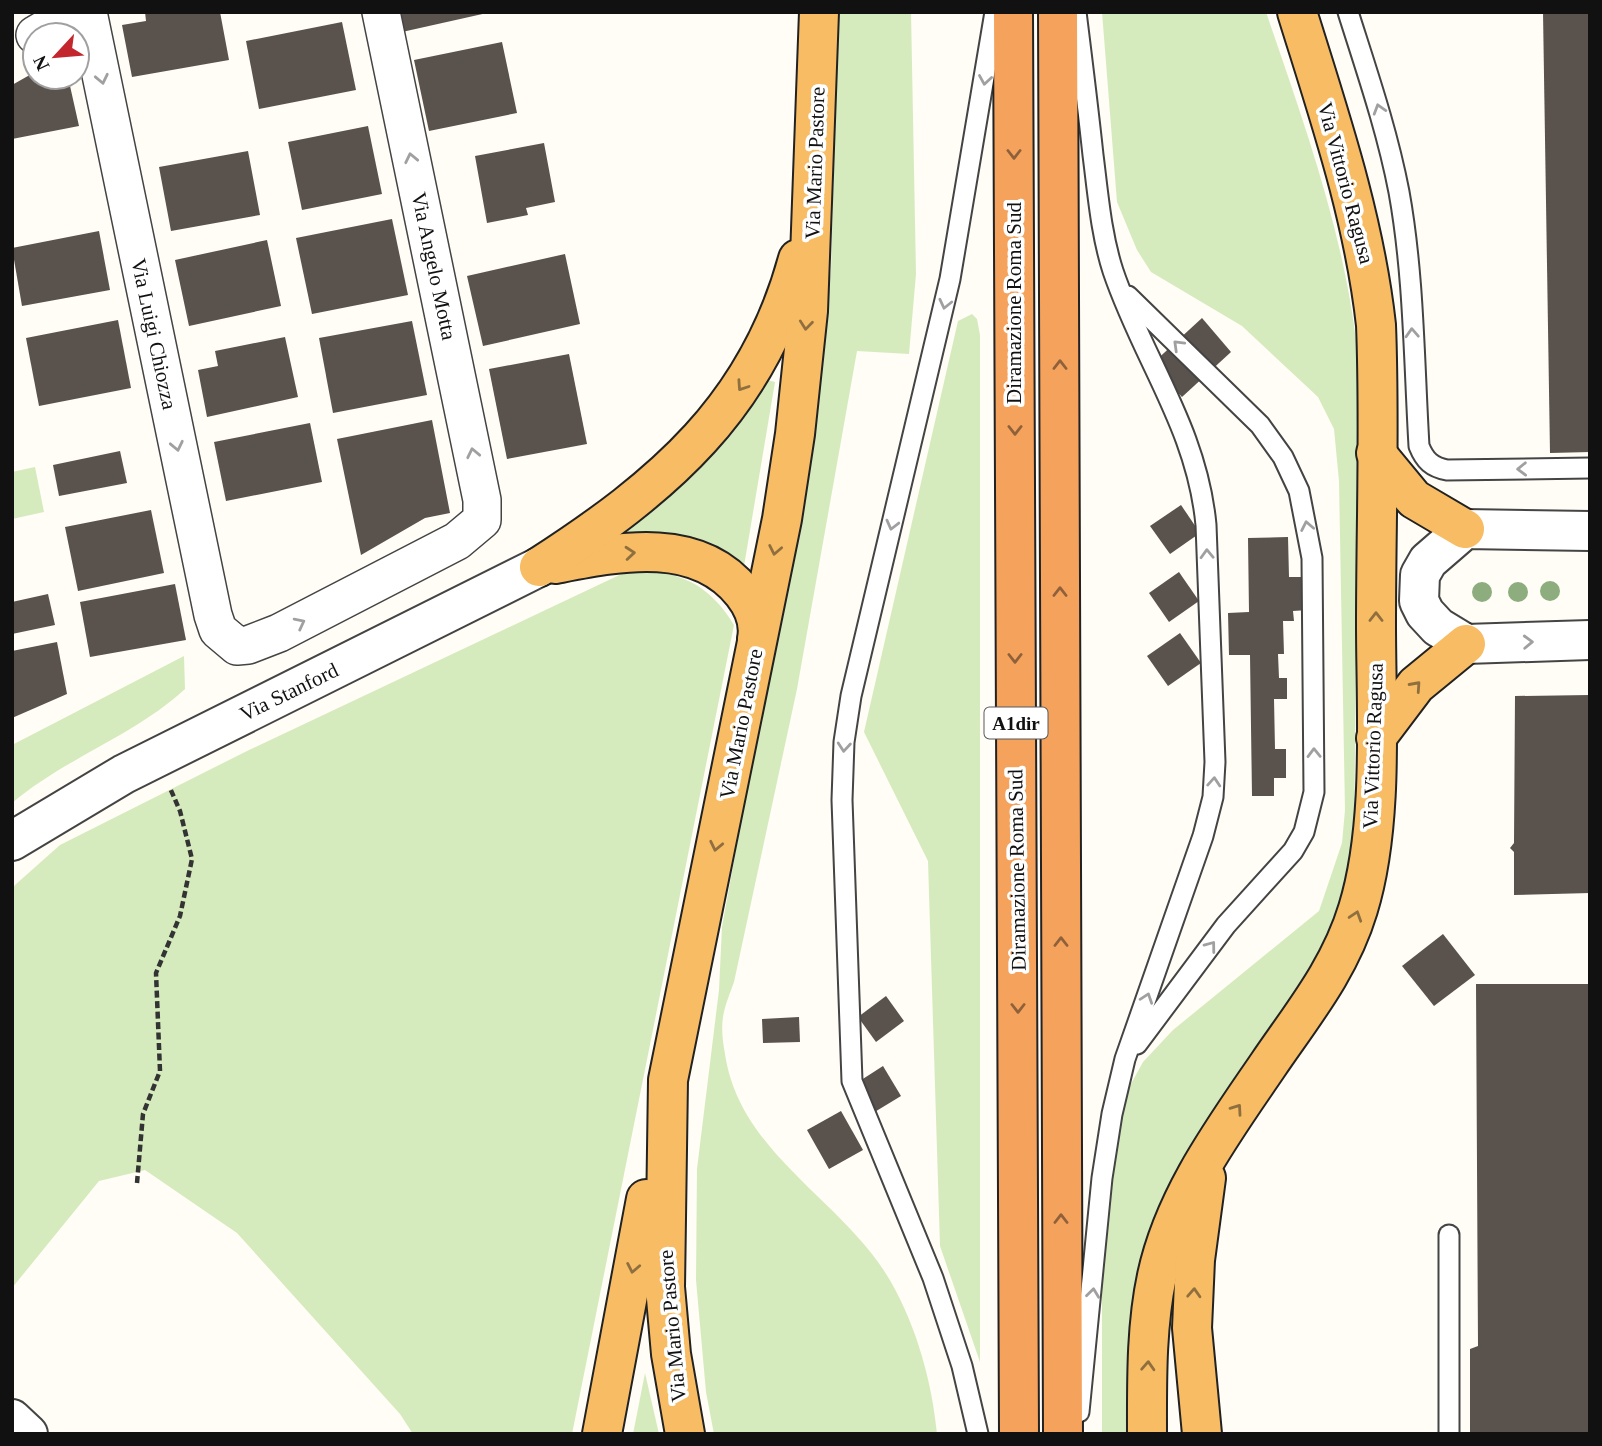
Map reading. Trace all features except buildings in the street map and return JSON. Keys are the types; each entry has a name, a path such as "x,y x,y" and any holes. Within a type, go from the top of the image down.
{"highway":[{"name":"Via Mario Pastore","path":"685,1434 671,1354 664,1287 668,1080 750,678 795,434 808,311 819,12"},
{"name":"Diramazione Roma Sud","path":"1013,12 1019,1434"},
{"name":"Diramazione Roma Sud","path":"1058,12 1063,1434"},
{"name":"Via Vittorio Ragusa","path":"1147,1434 1150,1328 1157,1277 1173,1223 1209,1150 1315,1000 1344,948 1359,908 1373,822 1376,738 1376,335 1368,264 1340,152 1297,12"},
{"path":"539,567 601,527 655,485 684,457 733,400 760,357 793,277 814,185"},
{"path":"1376,453 1414,499 1465,529"},
{"path":"539,567 598,556 650,551 682,555 712,566 736,585 754,612 759,629 750,678"},
{"path":"1376,738 1416,685 1466,644"},
{"path":"601,1434 668,1080"},
{"path":"1202,1434 1192,1328 1195,1260 1209,1150"}],"street":[{"path":"59,21 74,12"},
{"name":"Via Luigi Chiozza","path":"88,12 213,615 226,640 237,646 248,645 279,633 457,541 481,520"},
{"name":"Via Angelo Motta","path":"381,12 482,500 481,520"},
{"path":"1590,531 1465,529 1428,562 1418,587 1425,613 1438,627 1466,644 1590,640"},
{"name":"Via Stanford","path":"12,860 28,832 93,790 539,567"},
{"path":"12,1419 27,1434"}],"lane":[{"path":"978,1434 961,1366 933,1278 852,1081 842,800 844,743 851,696 948,289 995,12"},
{"path":"1076,12 1100,211 1108,254 1119,287 1179,417 1198,473 1206,525 1215,762 1213,797 1203,836 1125,1059 1104,1160 1076,1434"},
{"path":"1349,12 1386,132 1399,193 1407,257 1419,446 1423,456 1428,463 1447,470 1590,468"},
{"path":"1119,287 1260,425 1283,457 1299,491 1312,558 1314,792 1304,832 1293,850 1226,925 1125,1059"},
{"path":"1449,1235 1449,1434"}],"path":[{"path":"137,1184 143,1114 160,1071 156,974 180,916 192,859 180,811 158,757"}],"green space":[{"path":"838,12 911,12 916,274 909,354 857,351 797,689 734,982 722,1022 722,1036 735,1089 751,1121 772,1149 871,1253 891,1282 922,1356 937,1434 714,1434 706,1392 696,1280 697,1169 719,990 722,927 784,586 831,270"},
{"path":"1102,12 1266,12 1324,188 1336,233 1354,324 1359,370 1354,845 1338,916 1319,960 1216,1109 1131,1434 1102,1434 1102,1266 1114,1136 1126,1093 1143,1062 1173,1030 1319,911 1342,843 1345,810 1339,481 1334,429 1318,397 1242,326 1151,272 1137,250 1117,202"},
{"path":"972,314 977,319 980,335 980,1362 940,1246 928,861 864,732 958,321"},
{"path":"767,380 775,382 743,572 658,534 624,534 702,462"},
{"path":"35,467 44,512 12,519 12,472"},
{"path":"630,570 663,573 690,582 714,598 734,625 572,1434 413,1434 400,1414 237,1233 145,1170 99,1181 12,1288 12,890 15,885 60,845 247,751"},
{"path":"184,656 185,689 144,720 54,773 12,803 12,745"},
{"path":"645,1373 659,1434 633,1434"}]}
